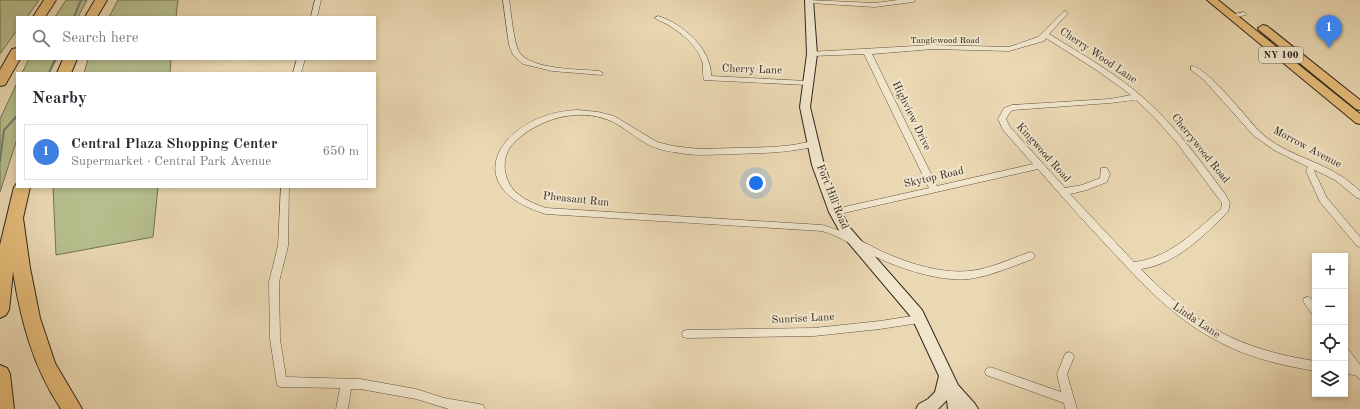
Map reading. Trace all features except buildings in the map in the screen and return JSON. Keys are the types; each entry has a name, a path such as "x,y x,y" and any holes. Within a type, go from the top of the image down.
{"highway":[{"path":"40,16 50,0"},
{"path":"92,16 101,0"},
{"path":"0,82 16,54"},
{"path":"64,72 70,60"},
{"path":"0,310 6,262 22,188"},
{"path":"15,218 24,289 32,322 50,370 61,393 72,409"},
{"path":"0,374 4,409"}],"main road":[{"name":"NY 100","path":"1212,0 1360,120"},
{"name":"NY 100","path":"1226,0 1360,106"}],"street":[{"path":"314,16 318,0"},
{"path":"506,0 513,45 516,53 526,62 552,69 599,73"},
{"path":"810,1 875,5 913,0"},
{"name":"Fort Hill Road","path":"810,1 812,54 805,107 818,165 835,212 845,231 901,294 919,319 948,382 956,409"},
{"name":"Tanglewood Road","path":"812,54 933,47 1009,49 1041,39 1065,13"},
{"path":"1232,16 1244,14"},
{"name":"Cherry Lane","path":"658,18 675,26 697,47 706,61 707,78 807,83"},
{"name":"Cherry Wood Lane","path":"1046,35 1118,81 1138,97"},
{"name":"Highview Drive","path":"867,52 934,190"},
{"path":"297,72 301,60"},
{"name":"Morrow Avenue","path":"1194,68 1207,78 1257,134 1277,148 1343,181 1360,196"},
{"path":"1330,95 1344,94"},
{"name":"Kingwood Road","path":"1102,234 1039,166 1003,124 1002,119 1007,110 1021,107 1078,104 1138,97"},
{"name":"Cherrywood Road","path":"1132,266 1149,264 1161,260 1176,251 1225,210 1226,203 1180,141 1160,118 1138,97"},
{"name":"Pheasant Run","path":"813,144 786,149 682,151 652,144 613,118 579,112 554,116 535,123 511,138 504,147 500,159 500,174 504,184 511,193 522,201 546,211 822,228 833,230 893,260 934,271 956,275 968,275 987,271 1030,256"},
{"name":"Skytop Road","path":"835,212 1039,166"},
{"path":"1314,166 1310,171 1323,200 1360,243"},
{"path":"1063,192 1084,188 1104,180 1106,174 1104,170"},
{"path":"285,188 283,246 274,282 275,339 281,382 346,385 360,384 409,393 444,403 479,409"},
{"name":"Linda Lane","path":"1102,234 1174,307 1217,336 1244,349 1264,356 1312,365"},
{"path":"1308,301 1312,306"},
{"name":"Sunrise Lane","path":"687,334 814,332 919,319"},
{"path":"1069,357 1062,374 1070,404"},
{"path":"1348,357 1359,372"},
{"path":"1348,370 1359,372"},
{"path":"990,372 1070,404"},
{"path":"924,409 938,401 948,382 970,409"},
{"path":"342,409 346,385"}],"green space":[{"path":"0,0 39,0 28,16 16,16 16,31 0,54"},
{"path":"66,0 87,0 79,16 56,16"},
{"path":"118,0 178,0 176,16 110,16"},
{"path":"28,60 56,60 50,72 22,72"},
{"path":"88,60 171,60 170,72 84,72"},
{"path":"16,85 16,142 0,192 0,119"},
{"path":"53,188 158,188 153,237 56,255"}],"waterway":[{"path":"74,16 81,0"},
{"path":"49,72 55,60"},
{"path":"0,161 4,130 16,117"}],"place":[{"name":"Central Plaza Shopping Center","path":"1329,48"}]}
